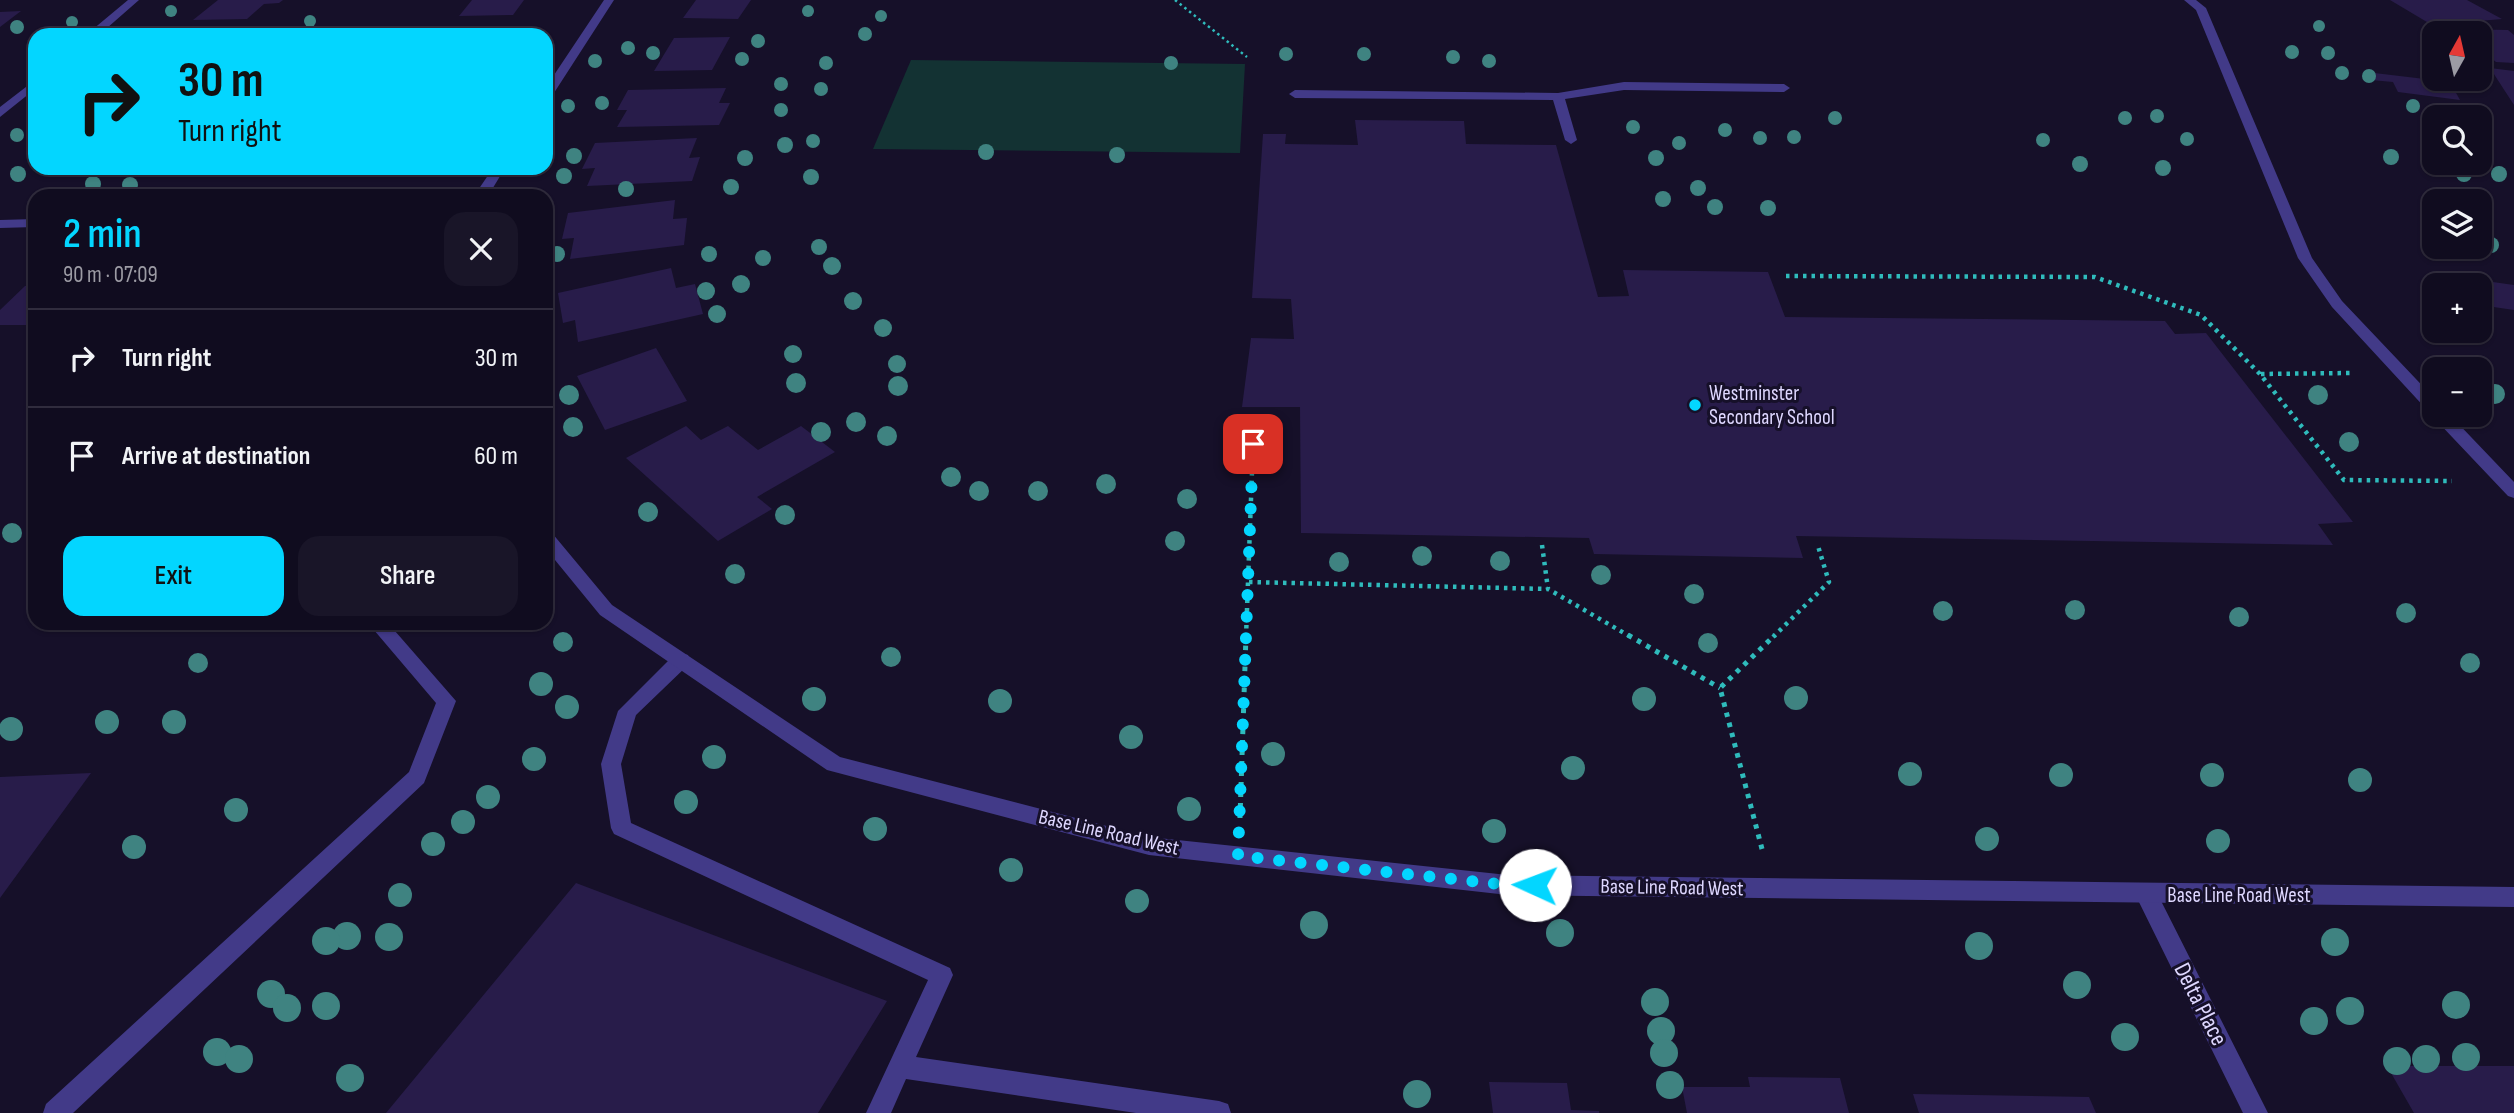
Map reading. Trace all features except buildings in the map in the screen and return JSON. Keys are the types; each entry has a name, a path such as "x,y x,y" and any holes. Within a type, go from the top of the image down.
{"street":[{"path":"100,28 134,0"},
{"path":"553,86 610,0"},
{"path":"2189,0 2200,8 2305,258 2337,304 2422,394"},
{"path":"1294,94 1558,97 1624,86 1784,88"},
{"path":"0,113 28,89"},
{"path":"1558,97 1571,140"},
{"path":"0,224 28,223"},
{"path":"2452,427 2514,492"},
{"name":"Base Line Road West","path":"553,546 606,610 834,764 1149,846 1508,885 2514,897"},
{"path":"55,1113 417,777 446,701 383,630"},
{"path":"681,660 628,711 611,764 621,828 942,975 878,1113"},
{"name":"Delta Place","path":"2146,894 2256,1113"},
{"path":"901,1067 1219,1113"}],"path":[{"path":"1175,0 1247,57"},
{"path":"1786,276 2095,277 2201,315 2260,374 2344,480 2455,481"},
{"path":"2260,374 2361,373"},
{"path":"1238,856 1253,444"},
{"path":"1542,545 1548,589"},
{"path":"1720,688 1829,582 1818,546"},
{"path":"1249,582 1548,589 1720,688 1773,889"}],"green space":[{"path":"911,60 1245,64 1240,153 873,149"}],"place":[{"name":"Westminster Secondary School","path":"1695,405"}],"route":[{"path":"1253,444 1238,856 1508,885 1535,885"}]}
